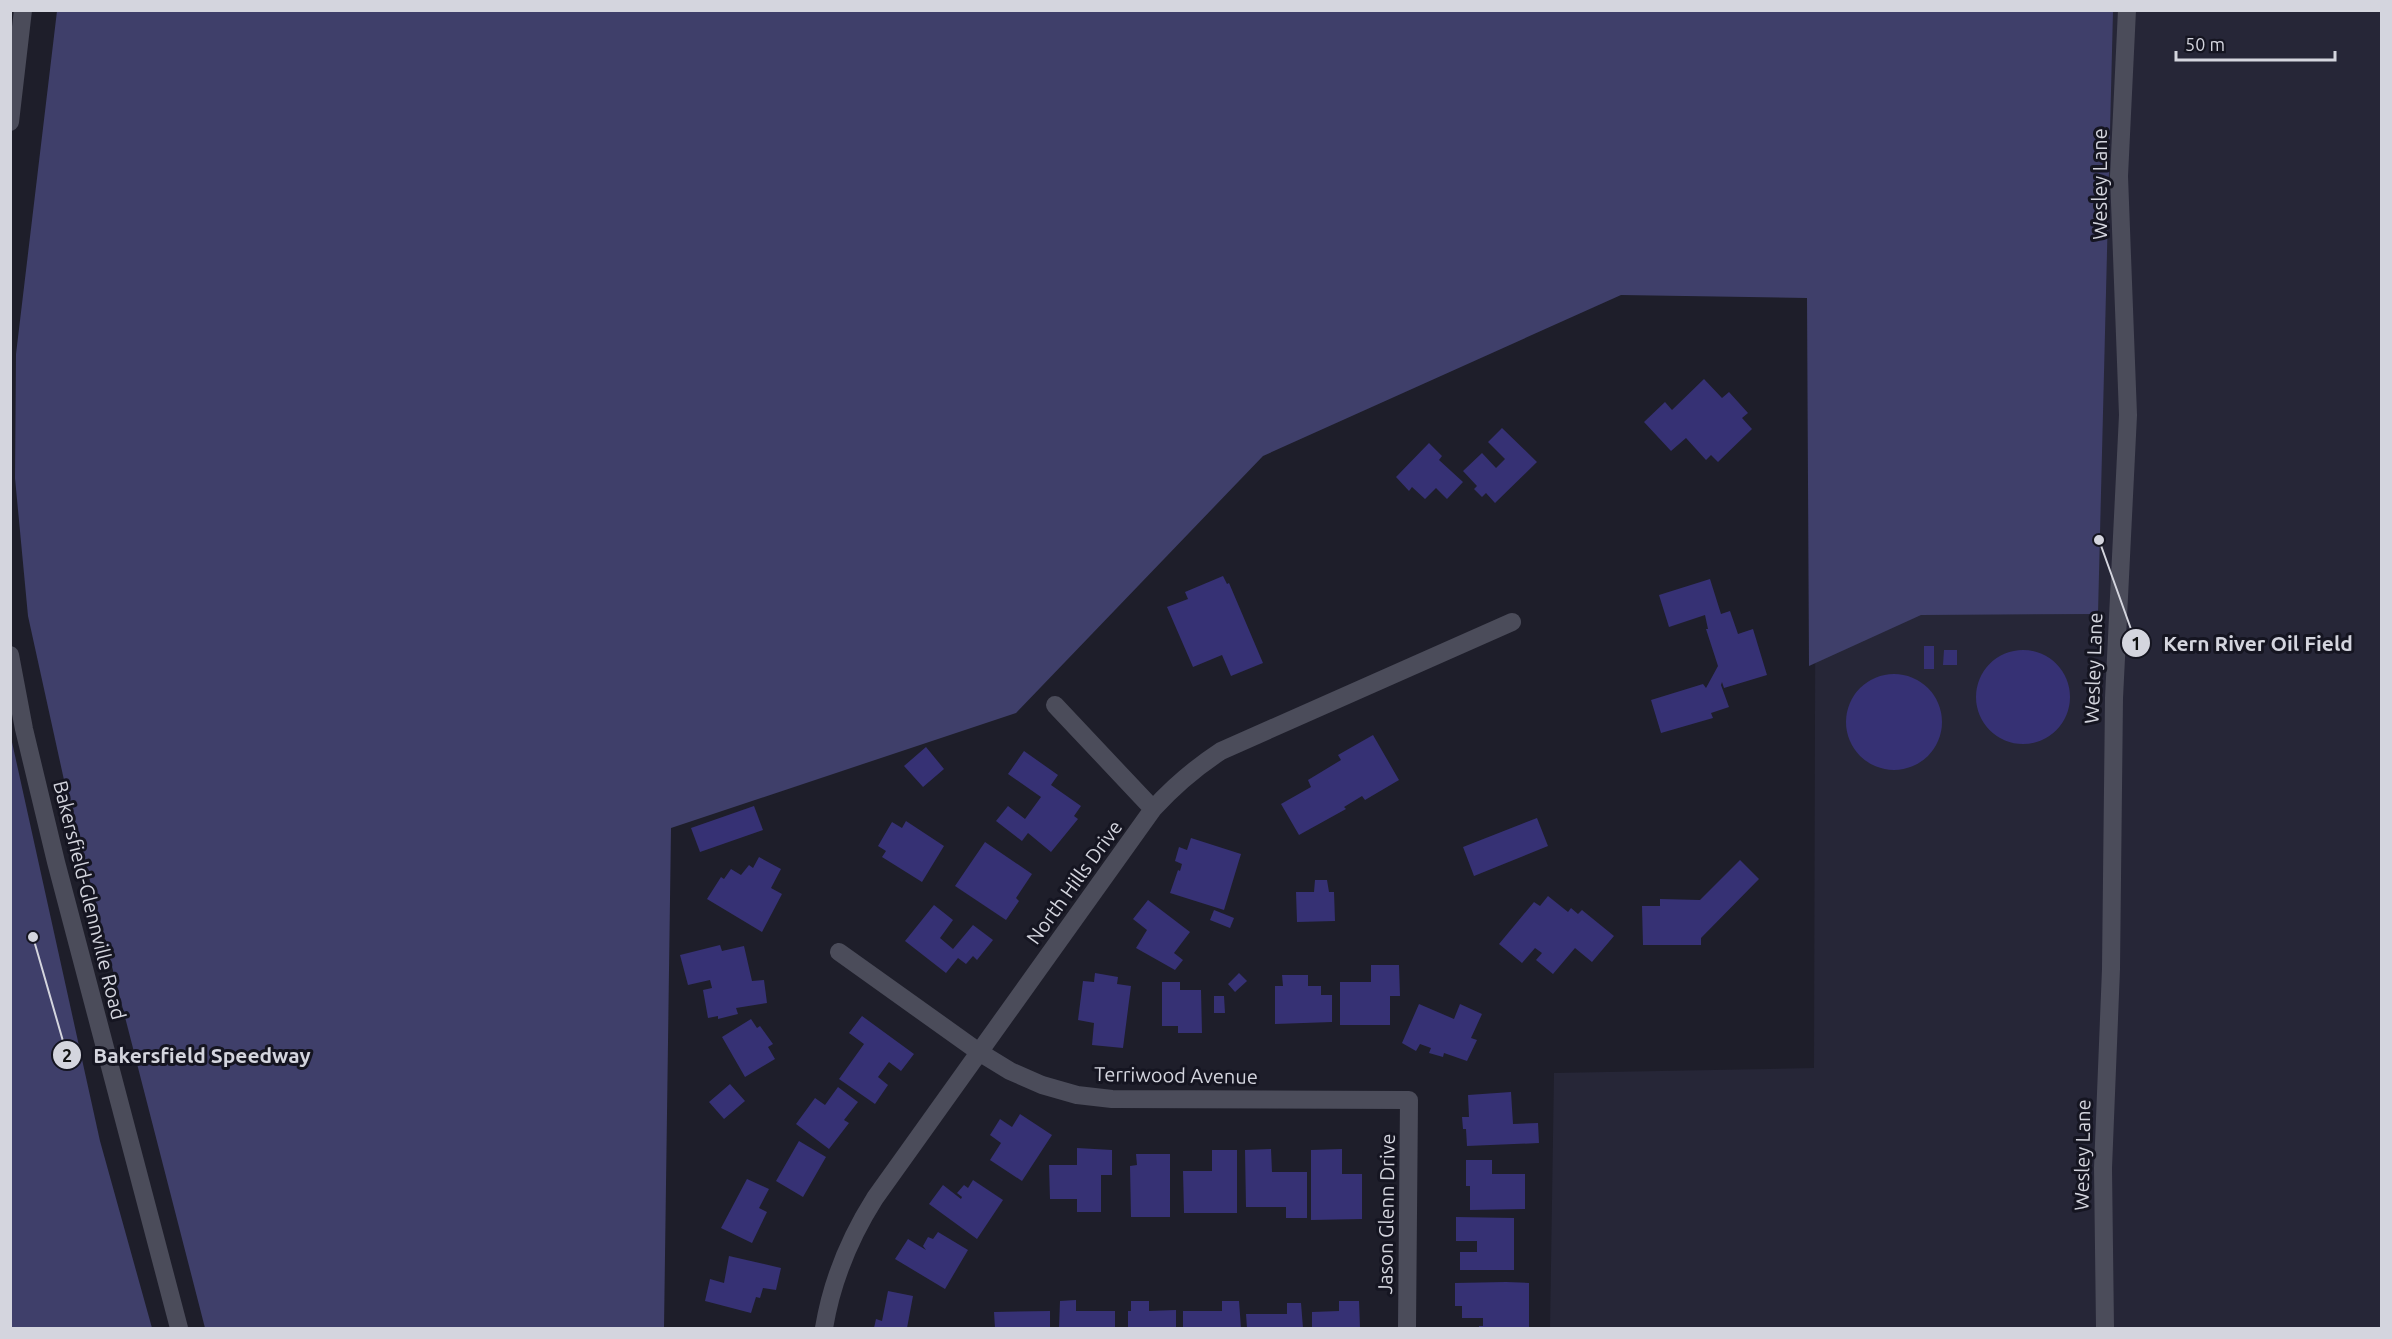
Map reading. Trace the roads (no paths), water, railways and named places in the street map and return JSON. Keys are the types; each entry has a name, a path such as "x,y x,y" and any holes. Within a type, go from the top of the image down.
{"street":[{"path":"10,122 23,10"},
{"name":"Wesley Lane","path":"2105,1329 2103,1168 2111,969 2114,698 2128,415 2119,176 2127,10"},
{"name":"North Hills Drive","path":"824,1329 828,1302 840,1263 857,1226 875,1198 1154,809 1187,774 1221,751 1512,622"},
{"name":"Bakersfield-Glennville Road","path":"10,655 24,729 56,862 179,1329"},
{"path":"1055,705 1154,809"},
{"name":"Terriwood Avenue","path":"839,952 979,1052 1010,1071 1042,1085 1077,1095 1112,1100 1409,1100"},
{"name":"Jason Glenn Drive","path":"1407,1329 1409,1100"}],"place":[{"name":"Kern River Oil Field","path":"2099,540"},
{"name":"Bakersfield Speedway","path":"33,937"}]}
